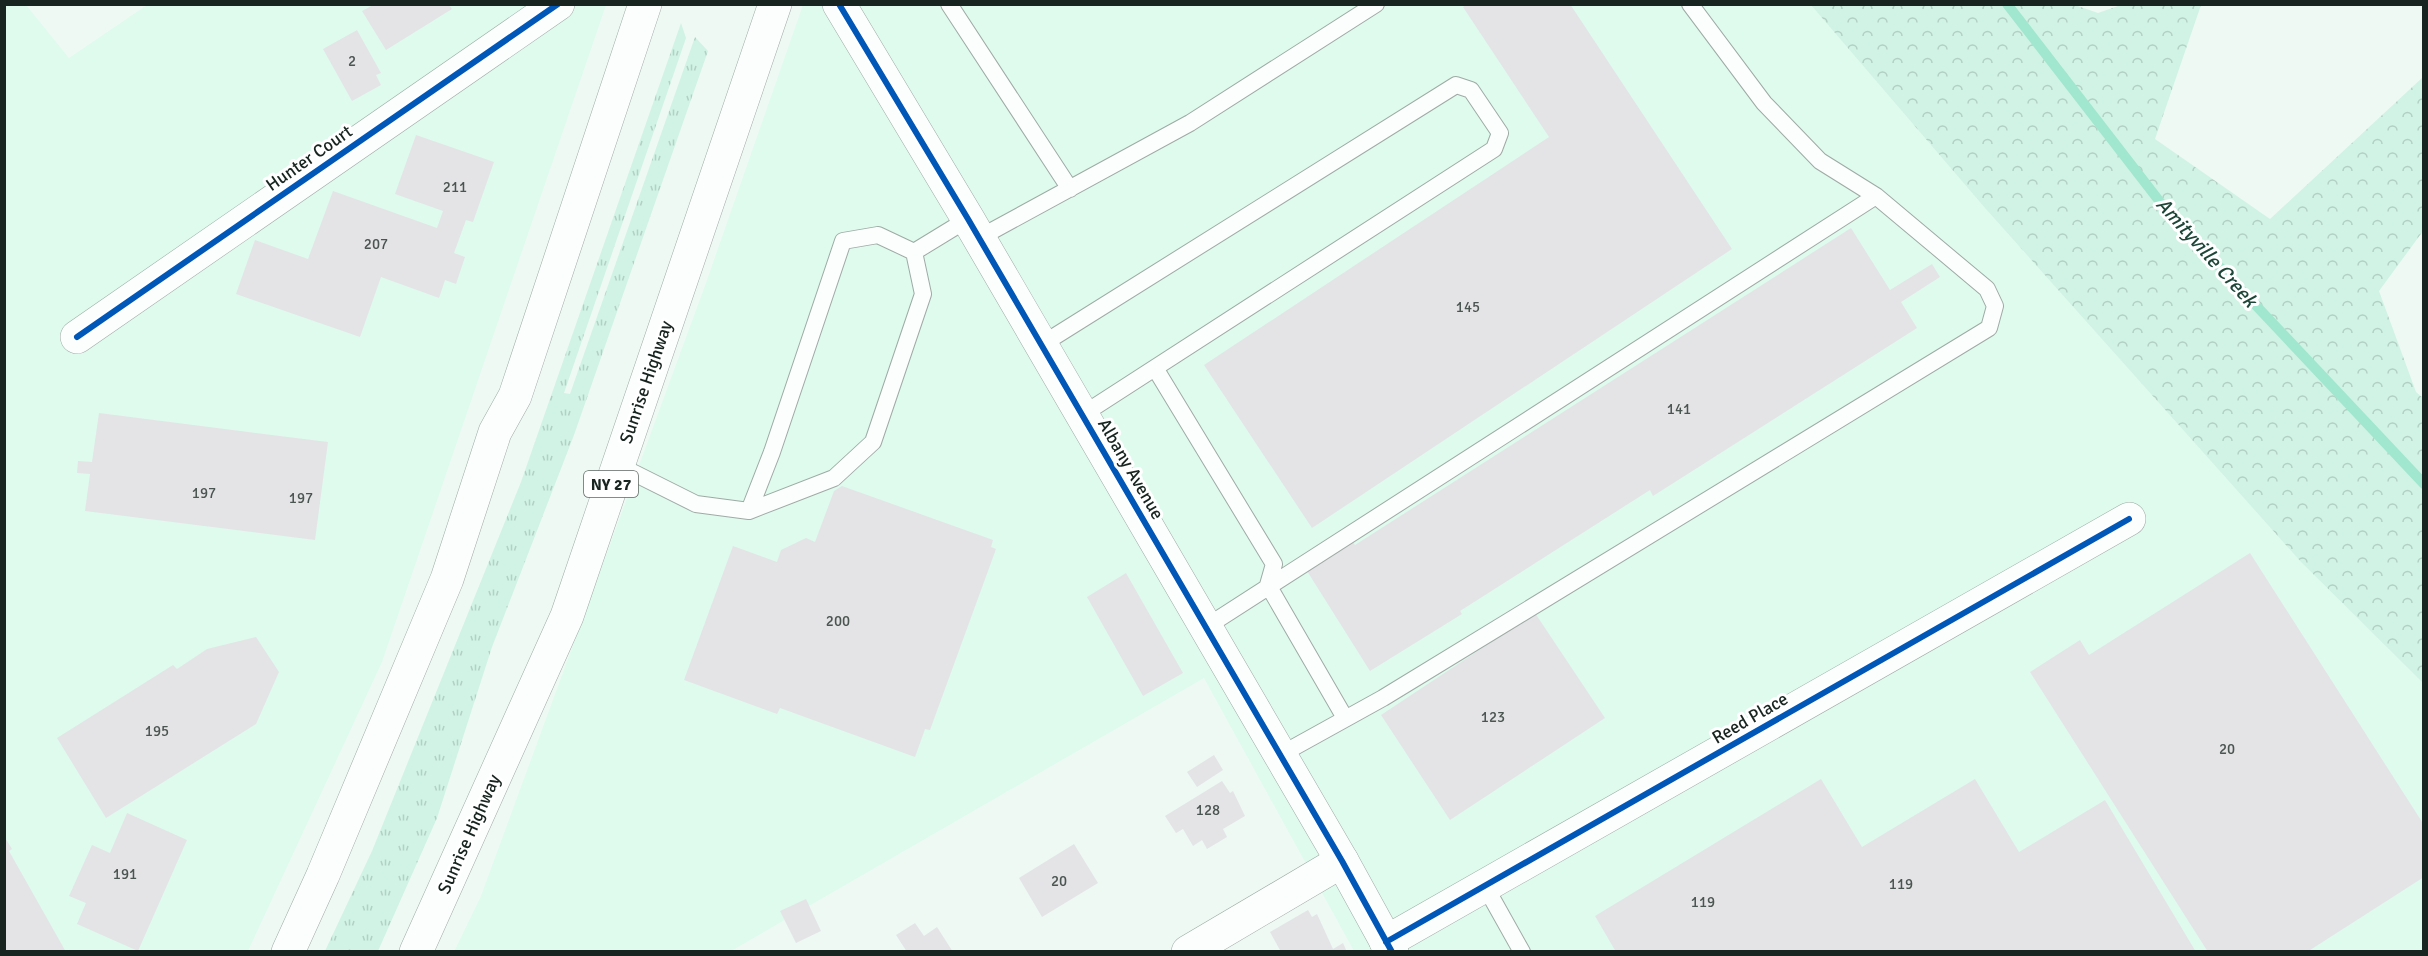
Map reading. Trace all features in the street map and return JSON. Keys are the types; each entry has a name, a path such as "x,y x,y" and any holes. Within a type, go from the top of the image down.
{"main road":[{"name":"Hunter Court","path":"78,337 558,4"},
{"path":"288,951 323,875 447,579 495,432 515,396 645,4"},
{"name":"Sunrise Highway","path":"417,951 567,615 775,4"},
{"name":"Albany Avenue","path":"839,4 974,229 1342,861 1389,947"},
{"name":"Reed Place","path":"1389,947 1485,886 2129,519"},
{"path":"1188,951 1342,861"}],"lane":[{"path":"949,4 1070,189"},
{"path":"749,511 772,452 843,241 878,235 914,252 1070,189 1190,123 1376,4"},
{"path":"1280,755 1383,698 1989,328 1995,306 1987,289 1876,196 1820,161 1764,103 1690,4"},
{"path":"1041,345 1456,85 1471,90 1500,133 1494,149 1082,415"},
{"path":"1206,627 1876,196"},
{"path":"618,465 696,504 749,511 834,478 873,442 923,294 914,252"},
{"path":"1155,368 1274,564 1268,585 1345,718"},
{"path":"1485,886 1522,951"}],"shaded area":[{"path":"5,5 26,5 69,58 147,5 606,5 382,662 248,951 5,952"},
{"path":"803,5 1811,5 1985,208 2301,562 2423,683 2423,951 1354,951 1204,678 731,951 454,952 481,896 706,283"}],"green space":[{"path":"2072,4 2098,13 2121,5 2201,5 2155,139 2270,219 2423,77 2423,231 2379,291 2416,392 2423,398 2423,683 2301,562 1985,208 1811,5"},
{"path":"681,23 686,38 564,393 570,394 695,37 708,51 574,435 492,647 437,818 378,951 325,951 372,851 521,482"}],"building":[{"path":"1466,4 1570,4 1732,249 1312,528 1204,365 1549,137 1463,7"},
{"path":"373,5 449,5 452,9 386,50 362,11"},
{"path":"357,30 381,73 376,75 381,85 352,101 323,49"},
{"path":"416,135 494,162 473,222 466,220 454,253 465,257 456,284 445,280 439,298 381,277 360,337 236,294 255,240 308,259 333,191 437,228 443,211 395,194"},
{"path":"1851,228 1890,290 1932,264 1940,277 1901,302 1917,328 1653,496 1650,490 1460,611 1462,614 1370,671 1307,571 1353,542 1355,545"},
{"path":"99,413 328,442 315,540 85,511 90,474 77,473 78,461 92,462"},
{"path":"842,486 993,540 991,547 996,549 930,730 925,729 915,757 780,708 777,714 684,680 733,546 777,562 781,550 806,538 815,542 834,491"},
{"path":"2250,553 2424,825 2424,877 2307,952 2208,952 2030,672 2080,640 2089,655"},
{"path":"1126,573 1183,673 1143,696 1087,597"},
{"path":"1535,613 1605,718 1450,820 1381,715"},
{"path":"256,637 279,672 256,724 106,818 57,738 173,665 177,669 207,649"},
{"path":"1214,755 1223,770 1197,787 1187,772"},
{"path":"1821,779 1862,847 1975,779 2019,852 2105,800 2196,952 1616,952 1595,916"},
{"path":"1222,781 1230,793 1233,791 1245,816 1223,829 1227,837 1207,849 1202,840 1193,846 1183,829 1176,833 1165,816"},
{"path":"127,813 187,840 138,951 77,924 86,903 69,896 92,845 110,853"},
{"path":"4,836 12,849 9,851 66,952 5,952"},
{"path":"1074,844 1098,883 1042,917 1019,878"},
{"path":"806,899 821,931 796,943 780,911"},
{"path":"1308,910 1312,917 1317,914 1333,949 1343,943 1347,952 1281,952 1270,932"},
{"path":"915,923 924,936 937,927 953,952 907,952 896,935"}],"waterway":[{"name":"Amityville Creek","path":"2007,4 2167,211 2424,484"}],"cycle path":[{"path":"77,337 558,4"},
{"path":"839,4 968,219 1342,861 1392,952"},
{"path":"1386,942 2129,519"}]}
